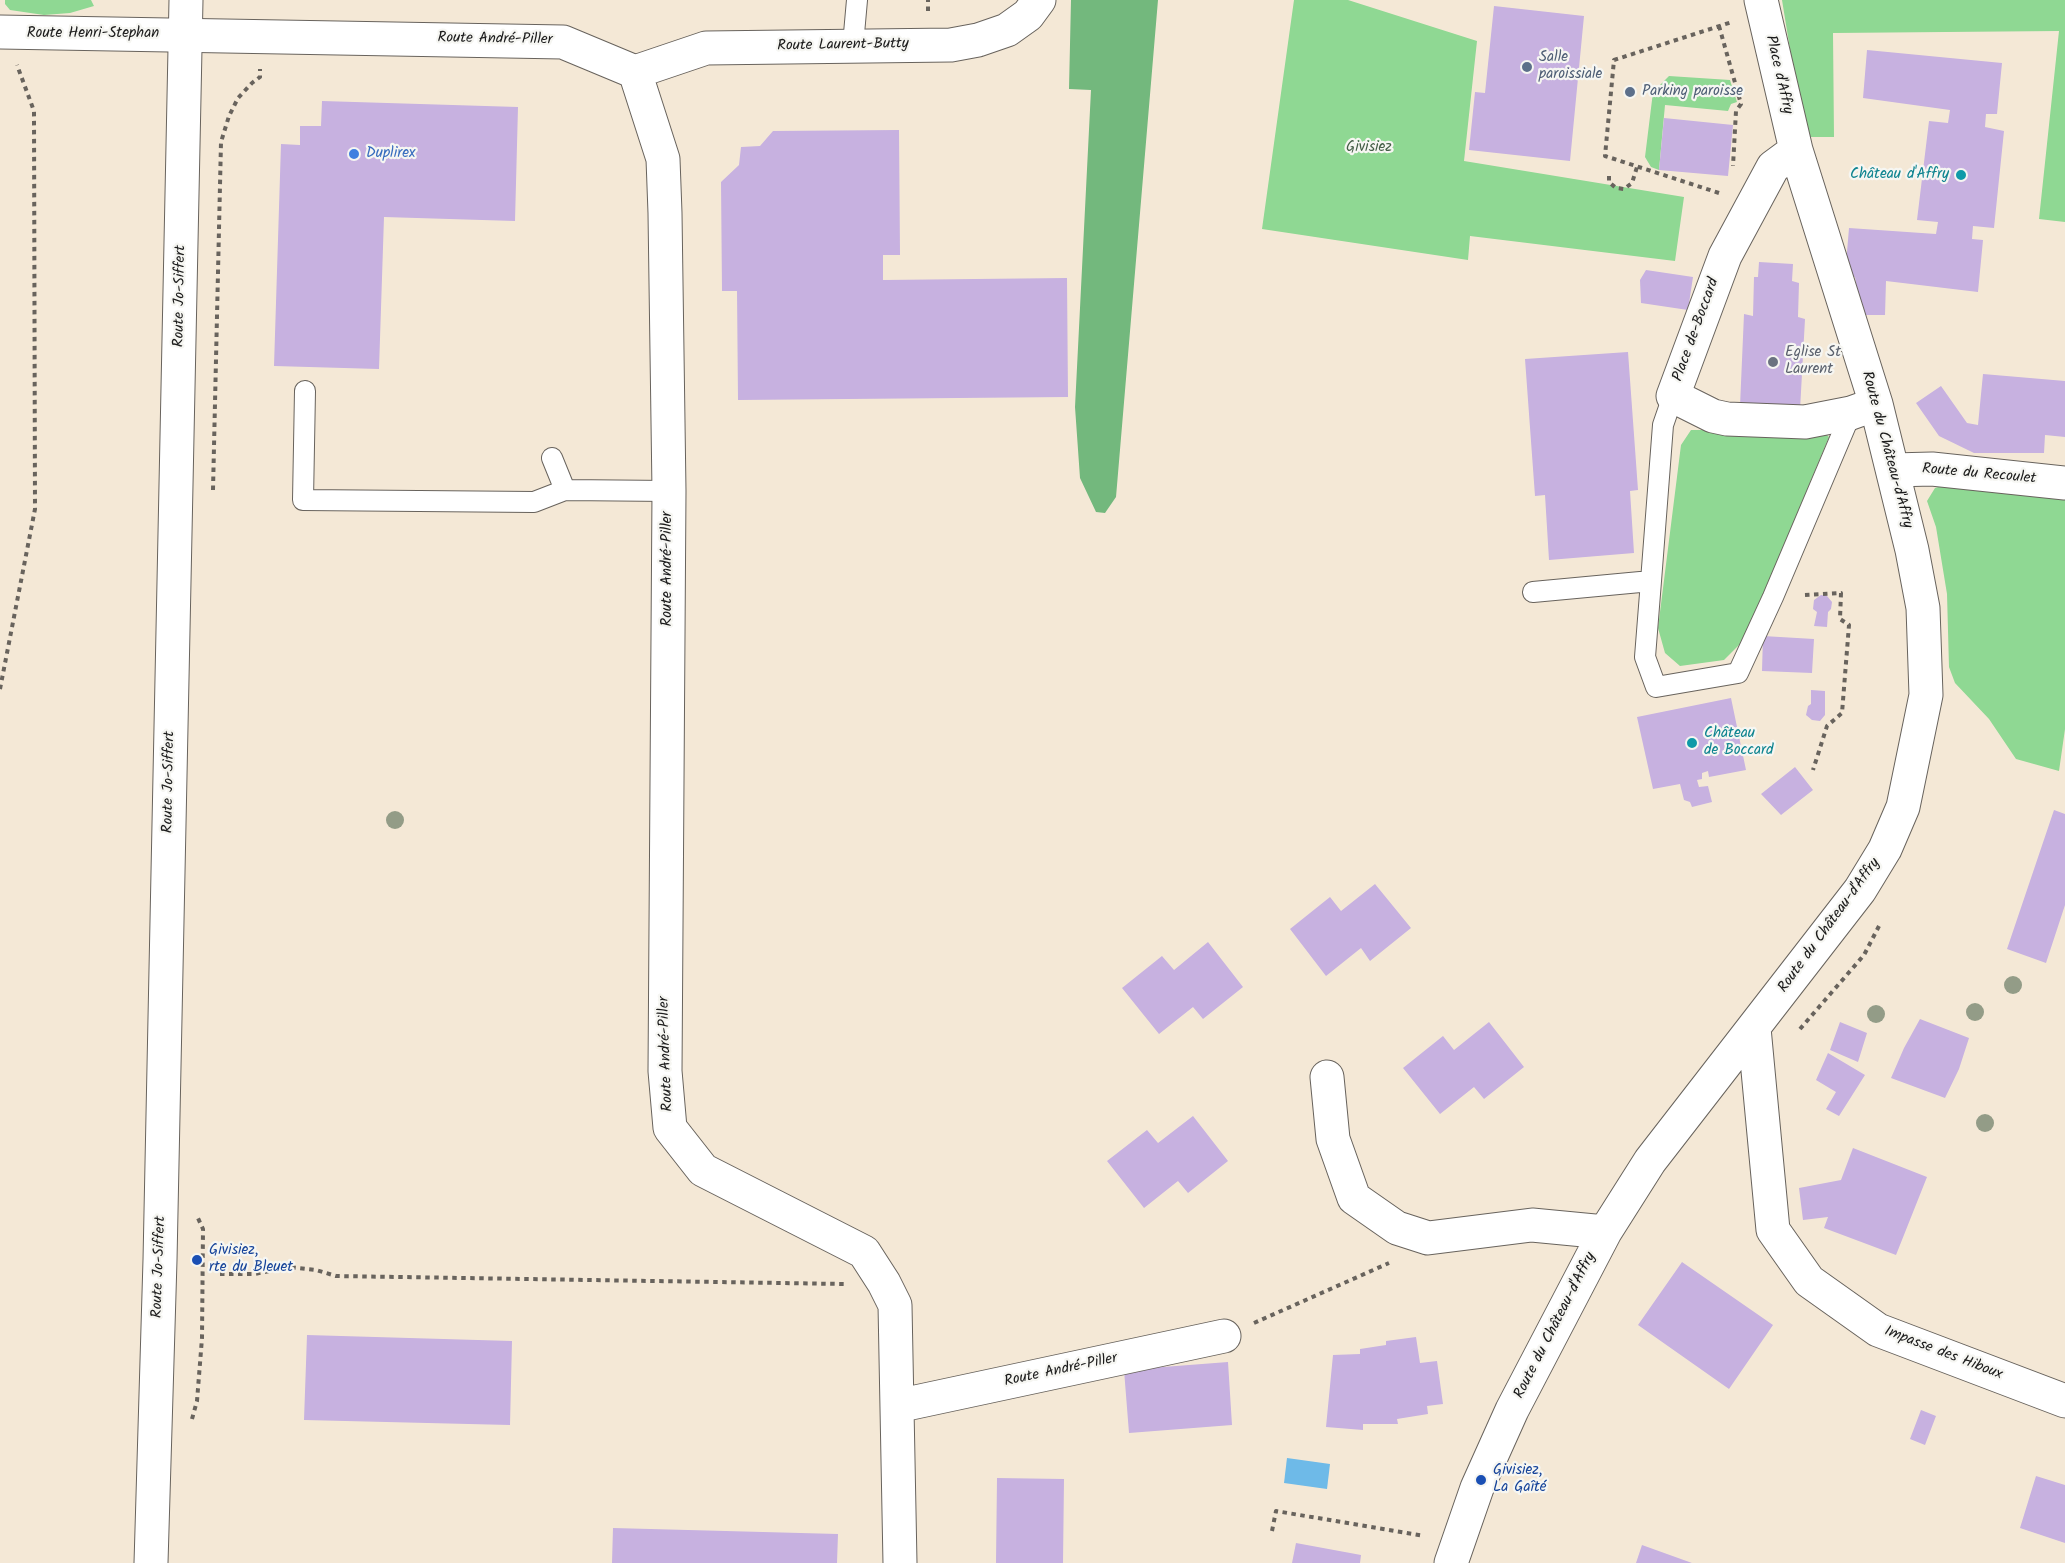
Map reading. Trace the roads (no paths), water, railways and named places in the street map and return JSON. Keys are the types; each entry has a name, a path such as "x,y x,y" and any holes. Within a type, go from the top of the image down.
{"street":[{"name":"Route Jo-Siffert","path":"151,1563 160,1248 186,0"},
{"name":"Route Laurent-Butty","path":"635,72 706,48 951,45 978,40 1007,30 1028,15 1039,0"},
{"name":"Place d'Affry","path":"1761,0 1796,150"},
{"name":"Route Henri-Stephan","path":"3,33 186,35"},
{"name":"Route André-Piller","path":"186,35 563,42 635,72 663,159 669,491 664,1071 670,1128 703,1170 864,1252 884,1283 895,1305 900,1563"},
{"name":"Place de-Boccard","path":"1796,150 1773,167 1743,200 1725,256 1673,396 1713,416 1727,419 1805,422 1863,408"},
{"name":"Route du Château-d'Affry","path":"1451,1563 1477,1488 1512,1410 1605,1232 1650,1161 1860,890 1885,849 1903,807 1926,695 1923,608 1893,470 1863,408 1796,150"},
{"name":"Route du Recoulet","path":"1893,470 1932,469 2065,483"},
{"name":"Impasse des Hiboux","path":"1754,1028 1773,1230 1809,1281 1878,1330 2065,1401"},
{"path":"1327,1077 1333,1139 1354,1198 1397,1228 1428,1238 1532,1225 1605,1232"},
{"name":"Route André-Piller","path":"897,1406 1224,1336"}],"lane":[{"path":"854,45 857,0"},
{"path":"305,391 303,500 534,502 565,490 669,491"},
{"path":"1673,396 1663,425 1645,657 1656,687 1738,673 1863,408"},
{"path":"552,458 565,490"},
{"path":"1533,592 1651,581"}],"water":[{"path":"1287,1458 1330,1464 1327,1489 1284,1483"}],"place":[{"name":"Salle paroissiale","path":"1527,67"},
{"name":"Parking paroisse","path":"1630,92"},
{"name":"Duplirex","path":"354,154"},
{"name":"Château d'Affry","path":"1961,175"},
{"name":"Eglise St Laurent","path":"1773,362"},
{"name":"Château de Boccard","path":"1692,743"},
{"name":"Givisiez, rte du Bleuet","path":"197,1260"},
{"name":"Givisiez, La Gaîté","path":"1481,1480"}],"park label":[{"name":"Givisiez","path":"1369,148"}]}
